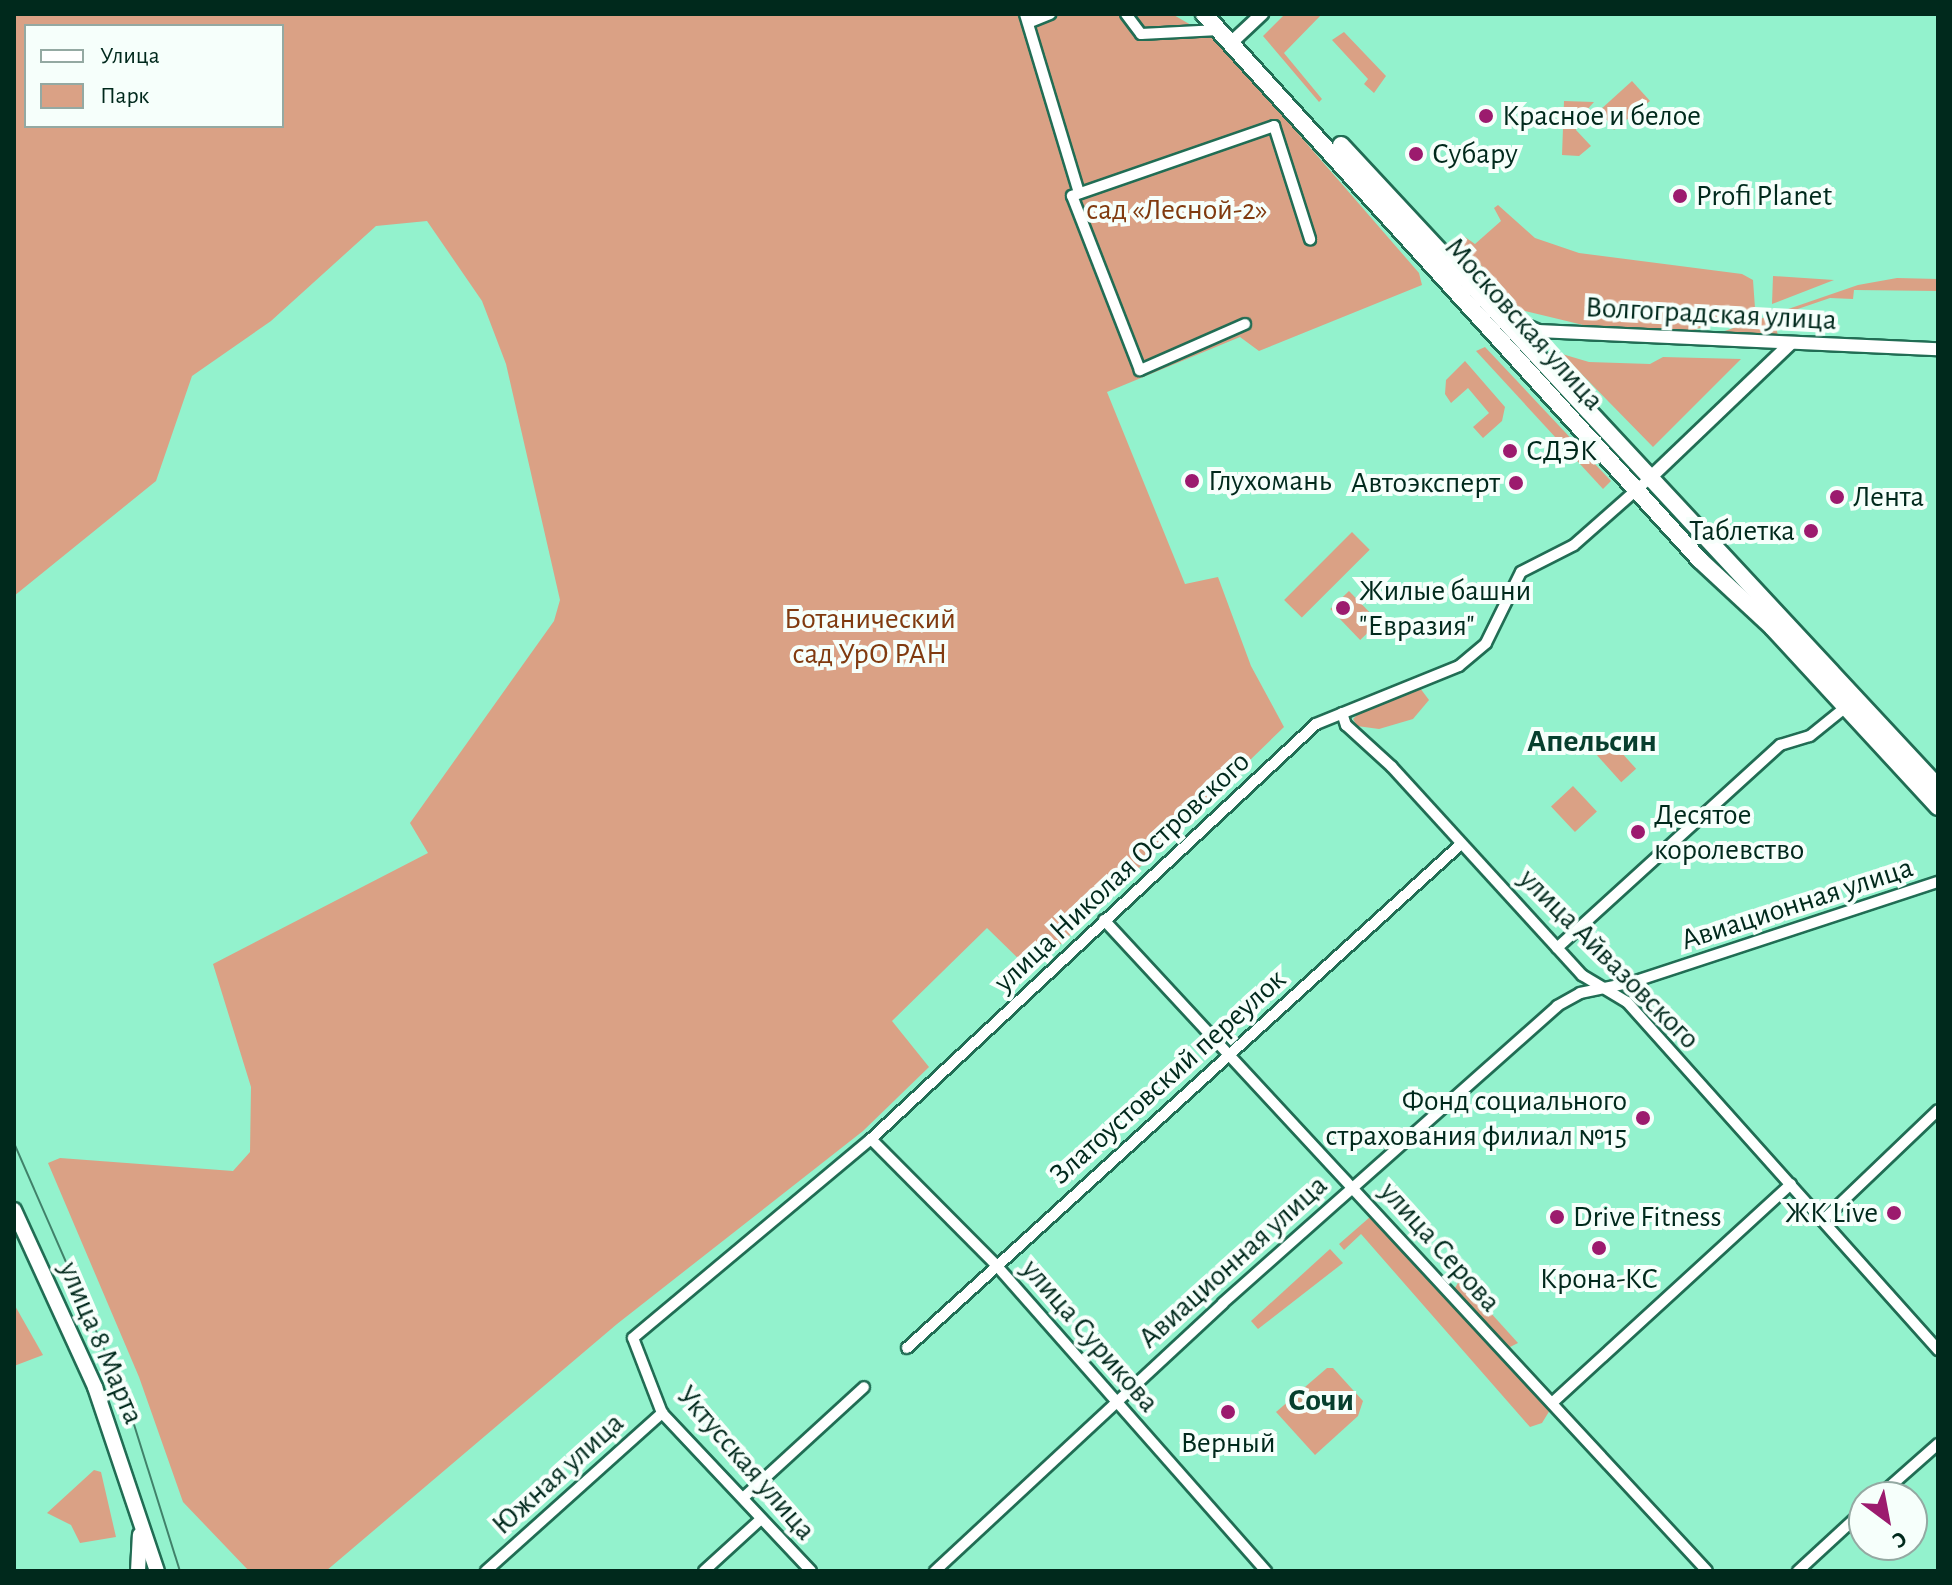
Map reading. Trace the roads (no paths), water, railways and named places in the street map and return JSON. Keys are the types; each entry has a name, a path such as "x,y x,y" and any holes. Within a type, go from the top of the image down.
{"main road":[{"name":"Московская улица","path":"1204,14 1221,21 1237,37 1503,316 1938,787"},
{"name":"Московская улица","path":"1237,37 1487,327 1938,807"},
{"name":"улица 8 Марта","path":"14,1210 81,1353 135,1499 157,1571"},
{"name":"улица 8 Марта","path":"135,1499 142,1553 138,1571"}],"street":[{"path":"1050,14 1028,18 1079,193"},
{"path":"1126,14 1141,34 1209,30 1215,34 1221,21"},
{"path":"1237,37 1262,14"},
{"path":"1245,324 1140,370 1072,196 1274,126 1310,239"},
{"path":"1487,327 1503,316"},
{"name":"Волгоградская улица","path":"1503,316 1538,331 1938,349"},
{"path":"1651,477 1790,344"},
{"name":"улица Николая Островского","path":"633,1338 871,1139 1316,724 1459,666 1486,643 1521,572 1574,545 1651,477"},
{"path":"1557,948 1780,745 1810,736 1846,707"},
{"name":"улица Айвазовского","path":"1342,713 1346,725 1557,948 1599,988 1627,1002 1938,1350"},
{"name":"Златоустовский переулок","path":"907,1348 1461,844"},
{"name":"Авиационная улица","path":"935,1571 1114,1402 1352,1186 1539,1020 1571,997 1633,982 1938,882"},
{"name":"улица Серова","path":"1104,920 1707,1571"},
{"path":"1823,1220 1938,1110"},
{"name":"улица Сурикова","path":"871,1139 997,1266 1266,1571"},
{"path":"1552,1403 1791,1184"},
{"name":"Уктусская улица","path":"633,1338 662,1413 811,1571"},
{"path":"743,1498 864,1387"},
{"name":"Южная улица","path":"486,1571 662,1413"},
{"path":"1896,1481 1938,1444"},
{"path":"704,1571 761,1519"},
{"path":"1798,1571 1848,1525"}],"tram line":[{"path":"14,1143 126,1399 180,1571"}],"place":[{"name":"Красное и белое","path":"1486,116"},
{"name":"Субару","path":"1416,154"},
{"name":"Profi Planet","path":"1680,196"},
{"name":"СДЭК","path":"1510,451"},
{"name":"Глухомань","path":"1192,481"},
{"name":"Автоэксперт","path":"1516,483"},
{"name":"Лента","path":"1837,497"},
{"name":"Таблетка","path":"1811,531"},
{"name":"Жилые башни \"Евразия\"","path":"1343,608"},
{"name":"Десятое королевство","path":"1638,832"},
{"name":"Фонд социального страхования филиал №15","path":"1643,1118"},
{"name":"ЖК Live","path":"1894,1213"},
{"name":"Drive Fitness","path":"1557,1217"},
{"name":"Крона-КС","path":"1599,1248"},
{"name":"Верный","path":"1228,1412"}],"district":[{"name":"Апельсин","path":"1592,741"},
{"name":"Сочи","path":"1321,1400"}],"park label":[{"name":"сад «Лесной-2»","path":"1177,210"},
{"name":"Ботанический сад УрО РАН","path":"870,636"}]}
